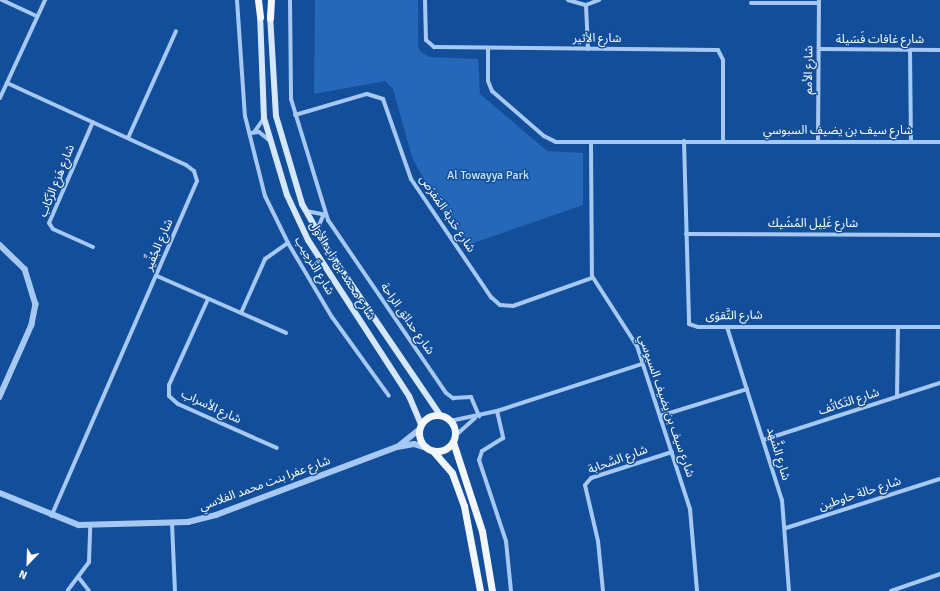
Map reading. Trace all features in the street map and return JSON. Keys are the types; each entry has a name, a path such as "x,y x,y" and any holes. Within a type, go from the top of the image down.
{"main road":[{"path":"259,0 260,17"},
{"path":"270,0 270,18"},
{"name":"شارع محمد بن زايد الأول","path":"260,17 264,118 287,195 308,240 409,396 420,427"},
{"name":"شارع محمد بن زايد الأول","path":"270,18 276,116 287,160 306,211 316,232 440,415"},
{"path":"480,591 464,506 452,473 433,451 424,447 420,427 429,416 440,415 450,421 482,531 492,591"},
{"path":"433,451 444,450 454,439"}],"street":[{"path":"2,0 37,16"},
{"path":"0,98 45,0"},
{"name":"شارع التَّرحِيب","path":"237,0 240,68 266,196 288,243 332,317 389,396"},
{"name":"شارع حدائق الراحة","path":"290,0 290,88 295,115 324,216 446,393 454,398 471,397 479,416"},
{"name":"شارع الأثير","path":"425,0 425,35 429,44 488,48 718,50 723,60 723,141"},
{"path":"568,0 586,6 599,0"},
{"path":"751,3 819,2"},
{"name":"شارع الأمم","path":"818,141 819,2"},
{"path":"586,6 588,48"},
{"path":"128,138 176,31"},
{"name":"شارع سيف بن يضيف السبوسي","path":"488,48 488,81 492,91 548,138 562,143 684,141 940,142"},
{"name":"شارع غافات فَسَيلة","path":"819,49 940,50"},
{"path":"910,50 910,142"},
{"name":"شارع الجُفِّير","path":"7,83 186,165 196,176 196,186 51,516"},
{"name":"شارع حَدبة المَفرَص","path":"295,115 367,94 383,99 411,179 491,297 500,305 513,306 592,278"},
{"path":"264,118 252,132 270,141"},
{"name":"شارع هَزع الرِّكاب","path":"92,247 53,229 49,223 93,122"},
{"name":"شارع التَّقوَى","path":"684,141 686,320 693,326 940,327"},
{"path":"591,143 592,278"},
{"path":"306,211 324,216 316,232"},
{"name":"شارع غَلِيل المُشَيك","path":"686,234 940,235"},
{"path":"241,313 265,259 288,243"},
{"path":"0,245 24,269 36,304 28,337 0,397"},
{"path":"157,276 286,332"},
{"name":"شارع سيف بن يضيف السبوسي","path":"592,278 632,335 660,416 692,521 697,591"},
{"name":"شارع الأسراب","path":"208,299 169,385 169,396 178,404 277,448"},
{"name":"شارع الشَّهد","path":"727,327 764,440 786,528 789,591"},
{"path":"897,397 898,327"},
{"path":"450,421 497,411 642,364"},
{"name":"شارع التَكاتُف","path":"764,440 940,383"},
{"path":"660,416 747,389"},
{"path":"497,411 503,438 482,451 479,460 506,541 511,591"},
{"path":"454,439 479,416"},
{"name":"شارع عفرا بنت محمد الفلاسي","path":"397,447 420,427"},
{"name":"شارع عفرا بنت محمد الفلاسي","path":"0,494 51,516 90,526 172,522 216,515 397,447 414,444 424,447"},
{"name":"شارع السَّحابة","path":"603,591 598,541 585,485 591,478 672,452"},
{"name":"شارع حالة حاوطين","path":"786,528 940,479"},
{"path":"172,522 175,591"},
{"path":"68,590 79,578 90,558 90,526"},
{"path":"891,591 940,574"},
{"path":"79,578 89,591"}],"green space":[{"name":"Al Towayya Park","path":"315,0 418,0 418,47 421,52 430,57 478,59 480,94 547,151 583,153 583,205 465,246 432,195 412,157 393,89 385,81 314,94"}]}
